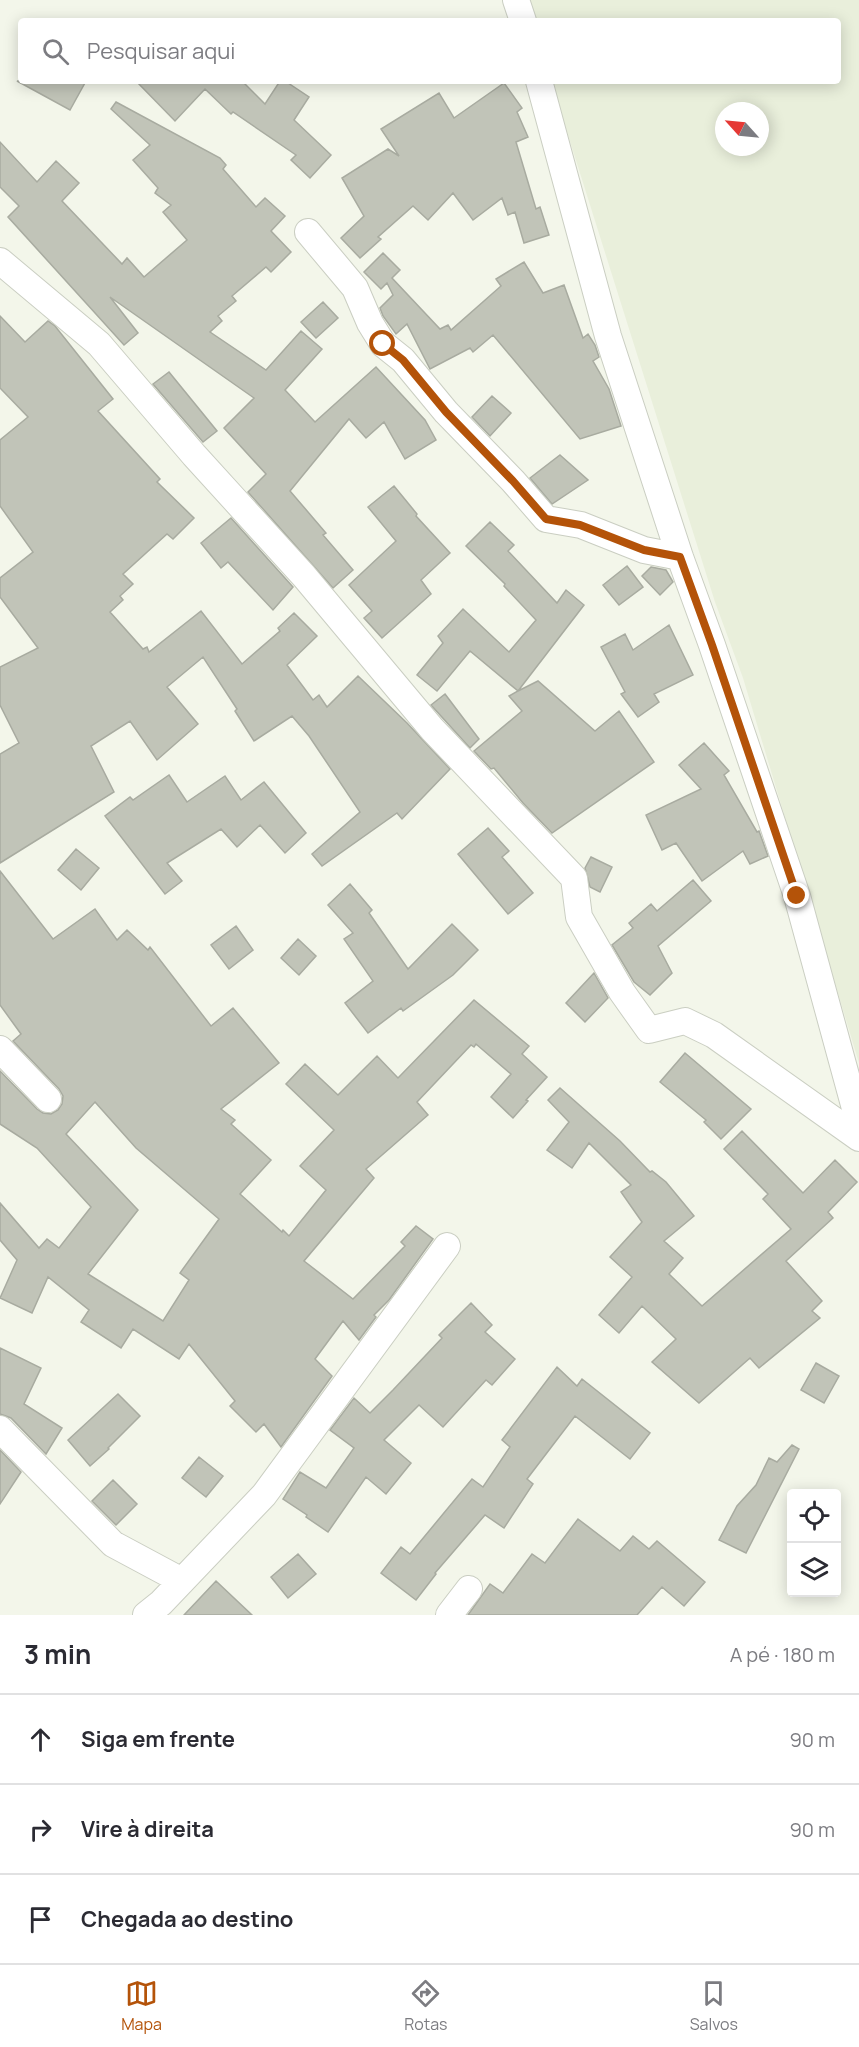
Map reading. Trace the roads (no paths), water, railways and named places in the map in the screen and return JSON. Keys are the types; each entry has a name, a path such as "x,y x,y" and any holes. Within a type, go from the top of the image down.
{"street":[{"path":"516,0 522,18"},
{"path":"540,84 608,336 680,557 797,896 859,1123"},
{"path":"308,232 355,288 370,323 383,344 403,360 446,412 513,481 546,519 580,525 644,550 680,557"},
{"path":"0,261 99,344 194,455 304,576 432,729 574,878 579,917 622,992 649,1030 685,1021 714,1035 859,1138"},
{"path":"0,1049 48,1099"},
{"path":"146,1615 182,1581 264,1495 447,1246"},
{"path":"0,1429 113,1544 182,1581"},
{"path":"448,1615 469,1589"}]}
